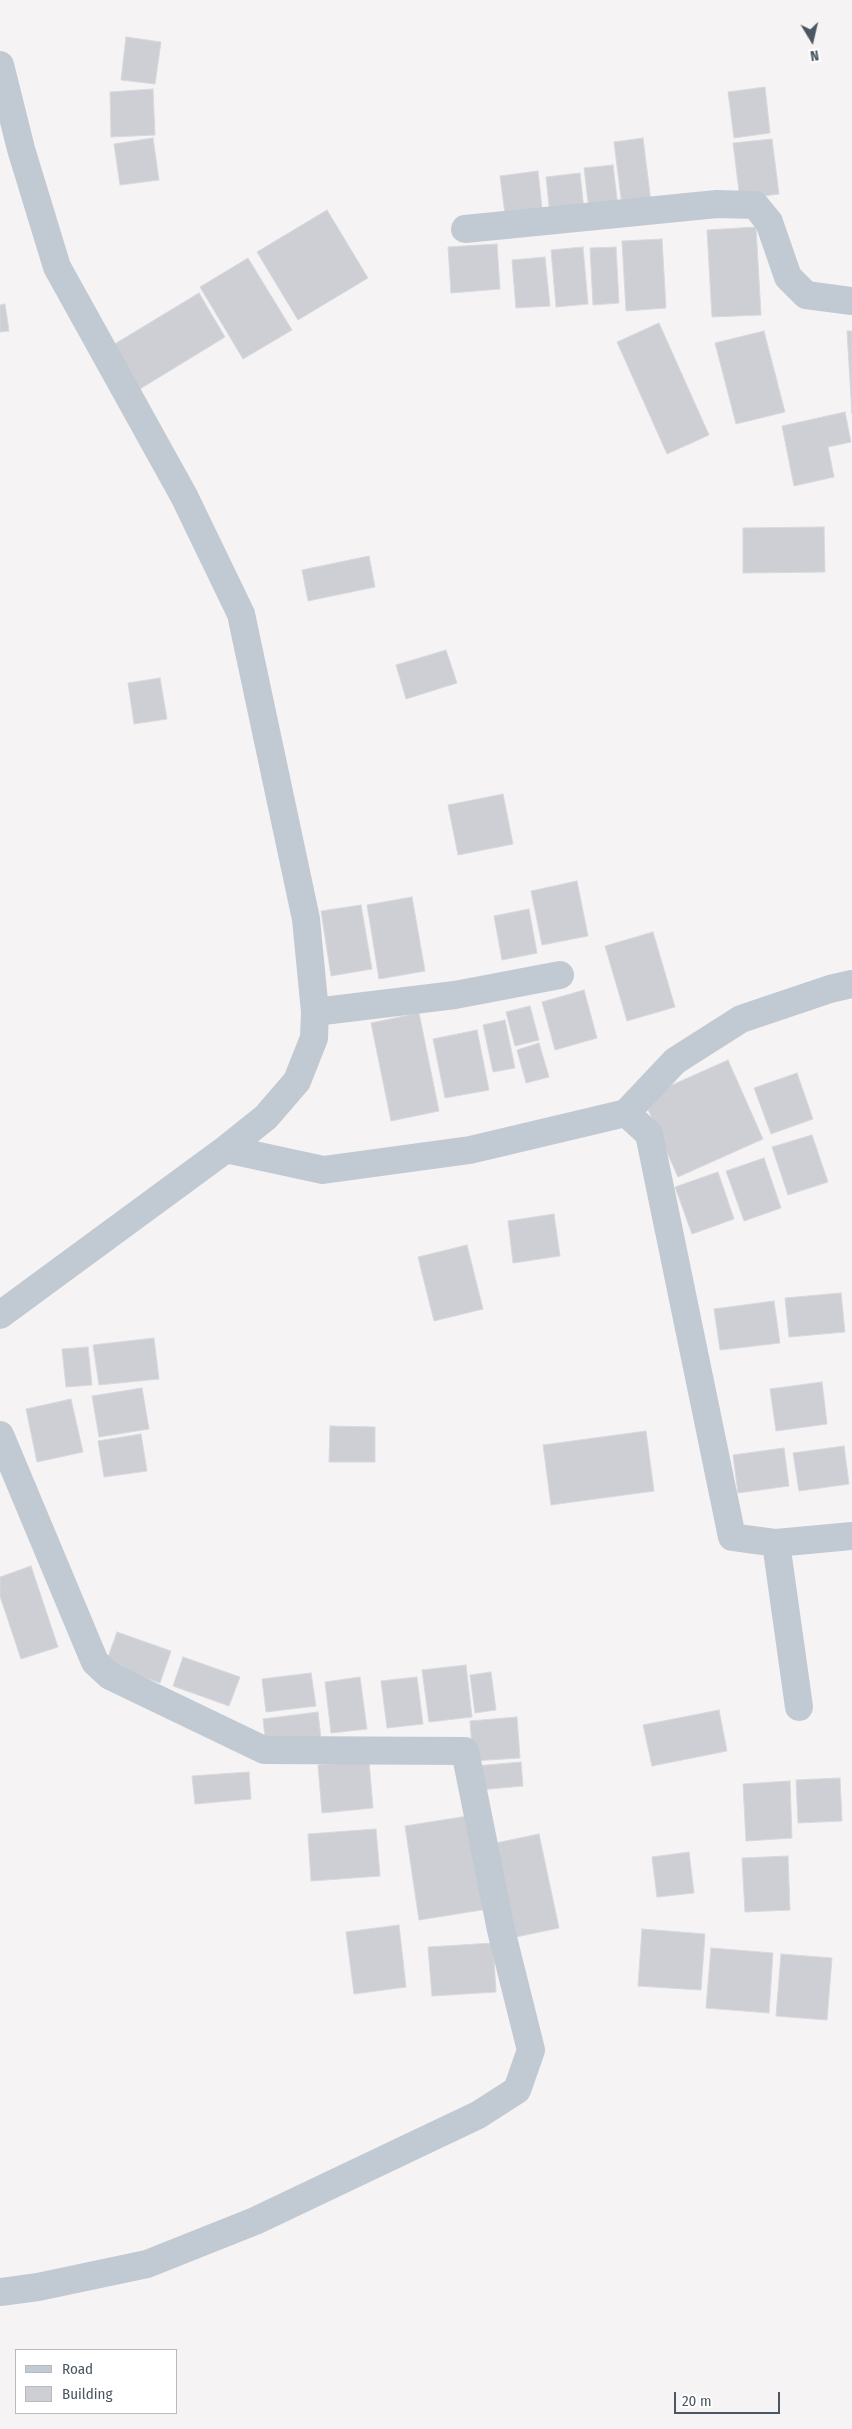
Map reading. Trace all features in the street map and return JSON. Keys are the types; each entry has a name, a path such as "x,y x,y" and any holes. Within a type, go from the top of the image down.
{"street":[{"path":"0,65 21,150 57,267 184,496 241,614 306,919 315,1012 314,1038 297,1081 266,1116 226,1149 0,1315"},
{"path":"465,229 717,204 754,205 769,222 788,277 806,295 852,301"},
{"path":"315,1012 455,995 560,974"},
{"path":"226,1149 323,1170 470,1150 626,1113 675,1061 740,1019 830,989 852,984"},
{"path":"626,1113 649,1134 732,1536 776,1543 852,1536"},
{"path":"0,1435 95,1662 110,1676 264,1750 465,1751 501,1930 531,2050 517,2090 478,2115 255,2221 148,2264 38,2287 0,2292"},
{"path":"776,1543 799,1708"}],"building":[{"path":"126,37 161,42 155,84 121,80"},
{"path":"765,87 770,133 734,138 728,92"},
{"path":"153,89 155,135 111,137 110,92"},
{"path":"153,138 159,180 120,185 114,144"},
{"path":"643,138 651,202 622,206 614,142"},
{"path":"772,139 779,194 740,199 733,143"},
{"path":"613,165 618,207 589,210 584,168"},
{"path":"538,171 543,217 506,222 500,176"},
{"path":"580,173 584,210 550,215 546,177"},
{"path":"327,210 368,278 298,320 257,252"},
{"path":"756,227 761,315 712,317 707,230"},
{"path":"662,239 666,308 626,311 622,241"},
{"path":"497,244 500,289 451,293 448,247"},
{"path":"583,247 588,304 556,307 551,250"},
{"path":"616,247 619,303 593,305 590,248"},
{"path":"545,257 550,306 516,308 512,260"},
{"path":"248,258 292,330 243,359 200,287"},
{"path":"199,293 225,337 135,392 108,348"},
{"path":"5,304 9,331 0,332 0,305"},
{"path":"659,323 709,435 667,454 617,342"},
{"path":"764,331 785,412 736,424 715,343"},
{"path":"847,331 852,331 852,414"},
{"path":"845,412 851,442 828,447 834,477 794,486 782,426"},
{"path":"824,527 825,572 743,573 743,528"},
{"path":"369,556 375,587 308,601 302,570"},
{"path":"446,650 457,683 406,699 396,665"},
{"path":"160,678 167,719 134,724 128,683"},
{"path":"503,794 513,844 458,855 448,805"},
{"path":"577,881 588,936 542,945 531,891"},
{"path":"412,897 425,971 379,979 367,905"},
{"path":"361,905 372,969 331,976 321,911"},
{"path":"529,909 537,953 502,960 494,916"},
{"path":"653,932 675,1007 627,1021 605,946"},
{"path":"584,990 597,1038 555,1050 542,1002"},
{"path":"530,1006 539,1040 515,1046 506,1012"},
{"path":"419,1013 439,1111 391,1121 371,1023"},
{"path":"505,1020 515,1068 493,1072 483,1025"},
{"path":"477,1030 489,1090 445,1098 433,1039"},
{"path":"539,1043 549,1077 526,1083 517,1050"},
{"path":"728,1060 763,1139 678,1177 643,1098"},
{"path":"797,1073 813,1119 771,1134 754,1088"},
{"path":"812,1135 828,1182 788,1195 772,1147"},
{"path":"764,1158 781,1208 744,1221 726,1171"},
{"path":"718,1172 734,1219 692,1234 675,1187"},
{"path":"554,1214 560,1256 513,1263 508,1221"},
{"path":"467,1245 483,1309 434,1321 418,1257"},
{"path":"841,1293 845,1332 789,1337 785,1298"},
{"path":"774,1301 780,1343 720,1350 714,1309"},
{"path":"154,1338 159,1379 99,1385 93,1345"},
{"path":"88,1347 92,1385 66,1387 62,1349"},
{"path":"822,1382 827,1424 776,1431 770,1389"},
{"path":"142,1388 149,1429 99,1437 92,1396"},
{"path":"71,1399 83,1452 37,1462 26,1409"},
{"path":"330,1426 375,1427 375,1462 329,1462"},
{"path":"646,1431 654,1491 551,1505 543,1445"},
{"path":"141,1434 147,1471 104,1477 98,1441"},
{"path":"844,1446 849,1484 799,1491 793,1453"},
{"path":"784,1448 789,1486 738,1493 733,1455"},
{"path":"31,1566 58,1647 21,1659 0,1596 0,1577"},
{"path":"117,1632 171,1651 160,1683 106,1663"},
{"path":"183,1657 240,1677 229,1706 173,1686"},
{"path":"466,1665 472,1717 429,1722 422,1670"},
{"path":"491,1672 496,1710 475,1713 470,1675"},
{"path":"311,1673 316,1706 266,1712 262,1679"},
{"path":"360,1677 367,1729 331,1733 325,1682"},
{"path":"417,1677 423,1724 387,1728 381,1681"},
{"path":"719,1710 727,1751 652,1766 643,1725"},
{"path":"318,1712 321,1739 266,1745 263,1719"},
{"path":"517,1717 520,1758 473,1761 470,1721"},
{"path":"369,1761 373,1808 322,1813 318,1765"},
{"path":"521,1762 523,1786 478,1790 476,1766"},
{"path":"249,1772 251,1799 195,1804 192,1776"},
{"path":"840,1778 842,1821 798,1823 796,1780"},
{"path":"790,1781 792,1838 746,1841 743,1784"},
{"path":"474,1815 488,1909 419,1920 405,1826"},
{"path":"376,1829 380,1876 311,1881 308,1834"},
{"path":"539,1834 559,1928 516,1937 496,1843"},
{"path":"689,1852 694,1893 657,1897 652,1857"},
{"path":"788,1856 790,1910 745,1912 742,1858"},
{"path":"399,1925 406,1987 354,1994 346,1932"},
{"path":"642,1929 705,1934 701,1990 638,1986"},
{"path":"493,1943 496,1992 432,1996 428,1947"},
{"path":"711,1948 773,1953 769,2013 706,2008"},
{"path":"781,1954 832,1958 827,2020 776,2016"}]}
